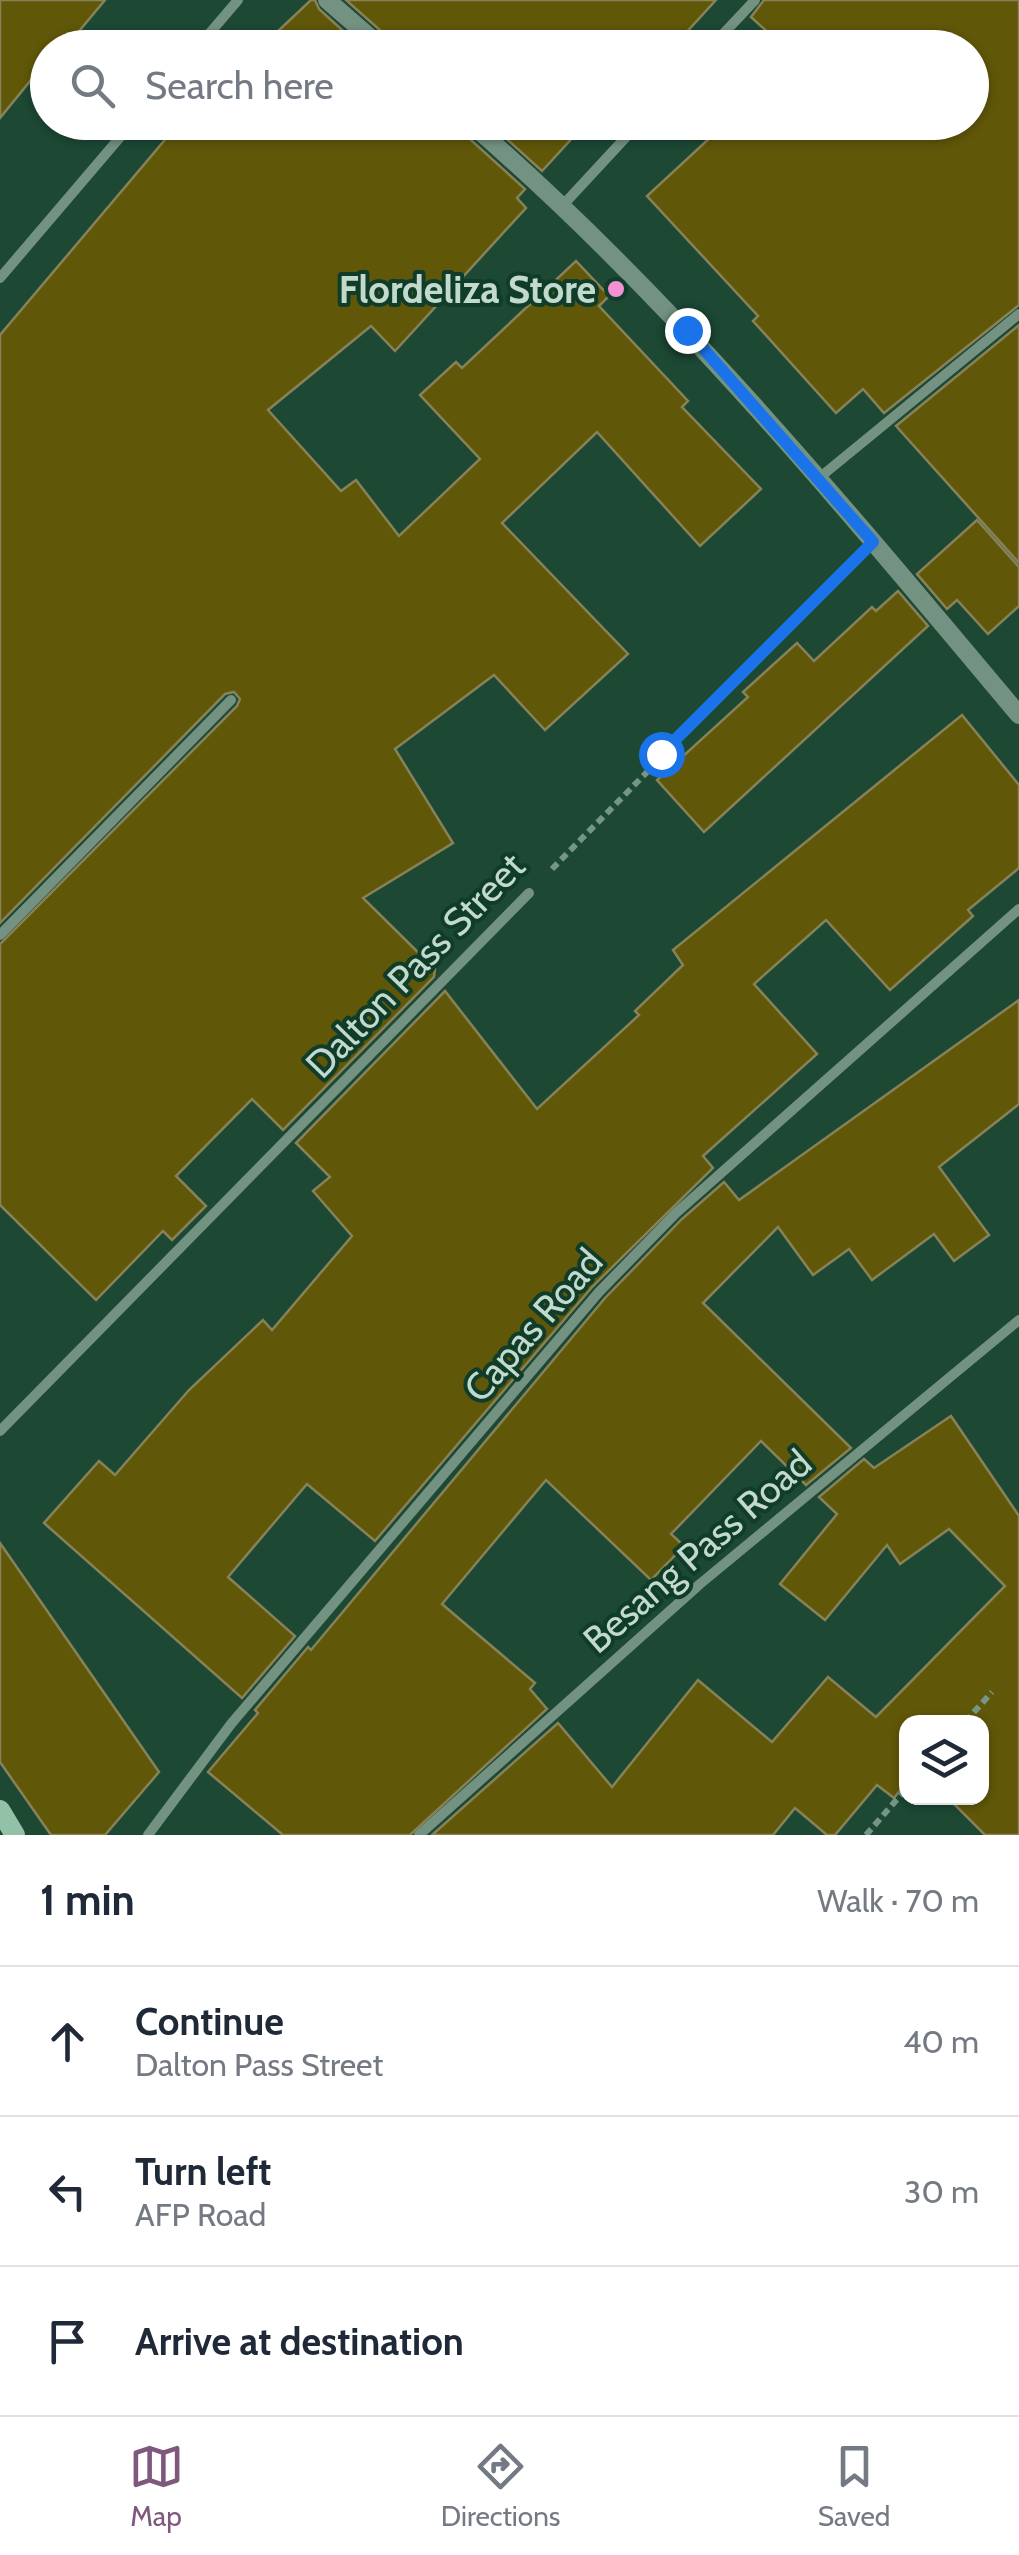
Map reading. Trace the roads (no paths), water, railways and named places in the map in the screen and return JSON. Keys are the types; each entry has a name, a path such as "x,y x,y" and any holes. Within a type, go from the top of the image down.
{"main road":[{"path":"0,1810 15,1835"}],"street":[{"path":"212,30 238,0"},
{"path":"327,0 361,30"},
{"path":"727,30 755,0"},
{"path":"0,278 118,140"},
{"path":"491,140 564,204 687,330 819,478 1019,714"},
{"path":"564,204 623,140"},
{"path":"819,478 1019,314"},
{"path":"0,935 230,700"},
{"name":"Dalton Pass Street","path":"0,1431 528,893"},
{"name":"Capas Road","path":"148,1835 231,1724 599,1292 676,1212 1019,908"},
{"name":"Besang Pass Road","path":"419,1835 700,1584 1019,1320"}],"place":[{"name":"Flordeliza Store","path":"616,289"}]}
